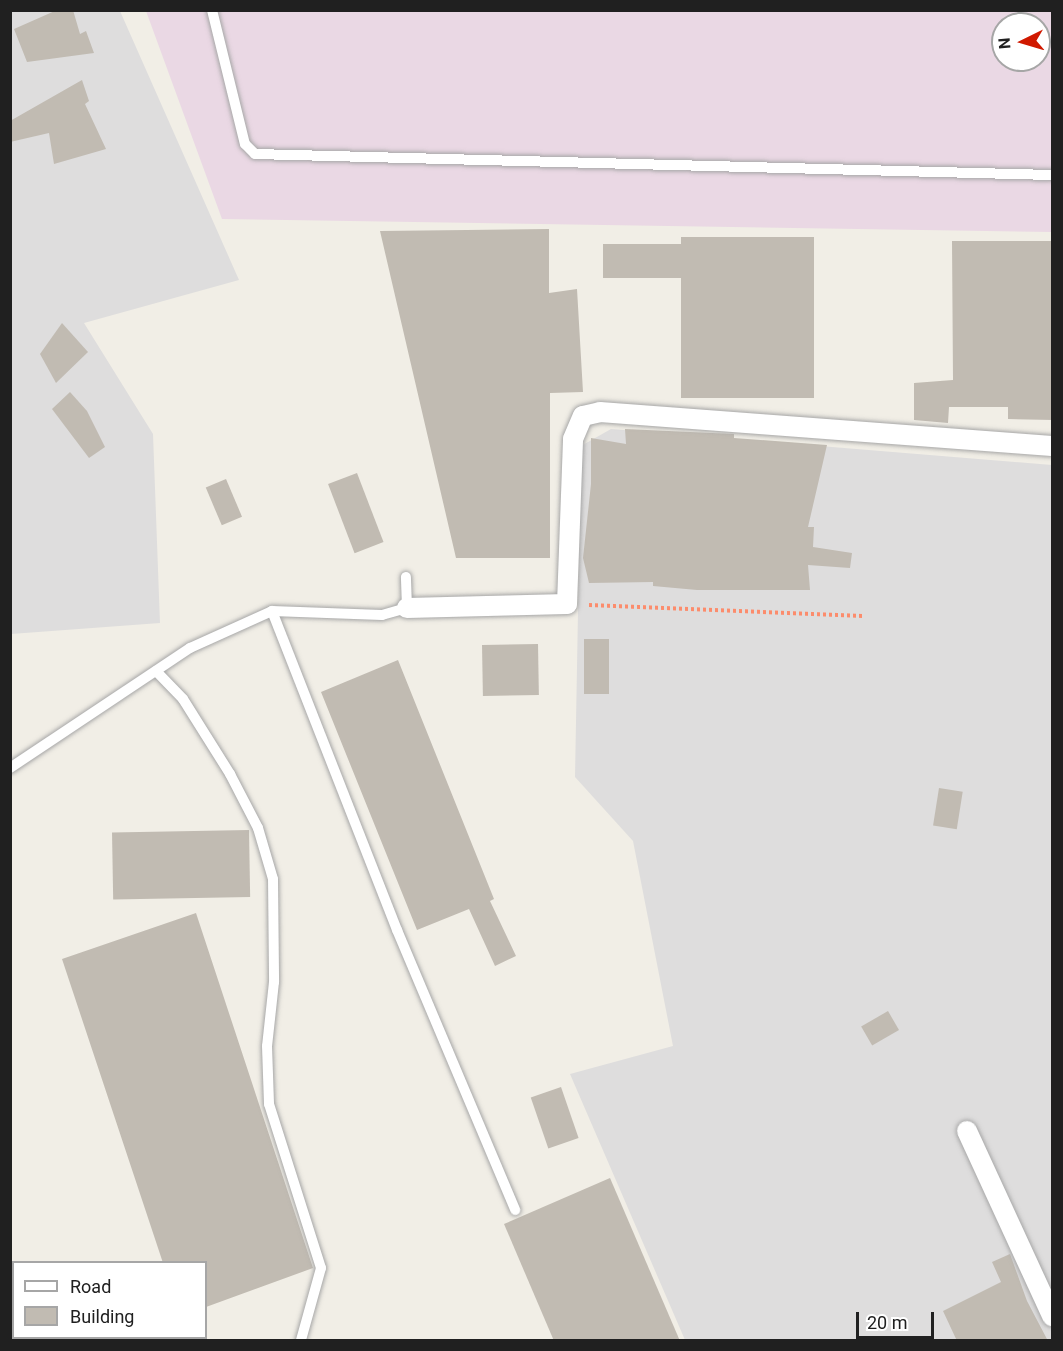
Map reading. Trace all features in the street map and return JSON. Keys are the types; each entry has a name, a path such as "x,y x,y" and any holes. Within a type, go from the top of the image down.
{"street":[{"path":"407,608 567,604 573,439 583,417 619,411 1053,446"},
{"path":"967,1131 1053,1316"}],"lane":[{"path":"212,10 244,144 255,154 1053,175"},
{"path":"10,768 190,648 272,611 382,615 407,608 406,577"},
{"path":"272,611 397,930 515,1210"},
{"path":"156,672 183,699 230,774 258,828 273,879 274,982 267,1046 269,1104 321,1268 301,1341"}],"path":[{"path":"567,604 862,616"}],"shaded area":[{"path":"11,11 120,11 239,280 84,323 153,434 160,623 11,634"},
{"path":"146,11 1052,11 1052,232 222,219"},
{"path":"611,429 1052,465 1052,1340 685,1340 570,1074 673,1046 633,841 575,777 581,446"},
{"path":"11,1299 12,1339 151,1340 11,1340"}],"building":[{"path":"57,10 73,10 80,34 86,31 94,53 27,62 14,29"},
{"path":"82,80 89,101 85,104 106,149 54,164 49,133 10,142 10,121"},
{"path":"549,229 549,293 577,289 583,392 550,393 550,558 456,558 380,231"},
{"path":"681,237 814,237 814,398 681,398 681,278 603,278 603,244 681,244"},
{"path":"952,241 1053,241 1053,420 1008,419 1008,407 949,407 948,423 914,420 914,383 953,380"},
{"path":"62,323 88,352 56,383 40,354"},
{"path":"70,392 87,411 105,447 89,458 52,409"},
{"path":"625,429 734,434 734,438 827,445 808,527 814,527 813,547 852,553 850,568 808,565 810,590 697,590 653,586 653,582 589,583 583,558 591,484 591,438 626,444"},
{"path":"357,473 384,542 355,553 328,484"},
{"path":"226,479 242,517 222,525 206,488"},
{"path":"584,639 609,639 609,694 584,694"},
{"path":"538,644 539,695 483,696 482,645"},
{"path":"398,660 494,899 490,901 516,956 495,966 469,909 417,930 321,692"},
{"path":"939,788 963,792 957,829 933,826"},
{"path":"249,830 250,897 113,899 112,832"},
{"path":"196,913 313,1268 207,1307 207,1261 162,1261 62,959"},
{"path":"888,1011 899,1030 872,1046 861,1026"},
{"path":"561,1087 579,1138 548,1148 531,1097"},
{"path":"610,1178 680,1341 554,1341 504,1224"},
{"path":"1010,1254 1027,1301 1048,1341 957,1341 943,1311 1001,1282 992,1262"}]}
